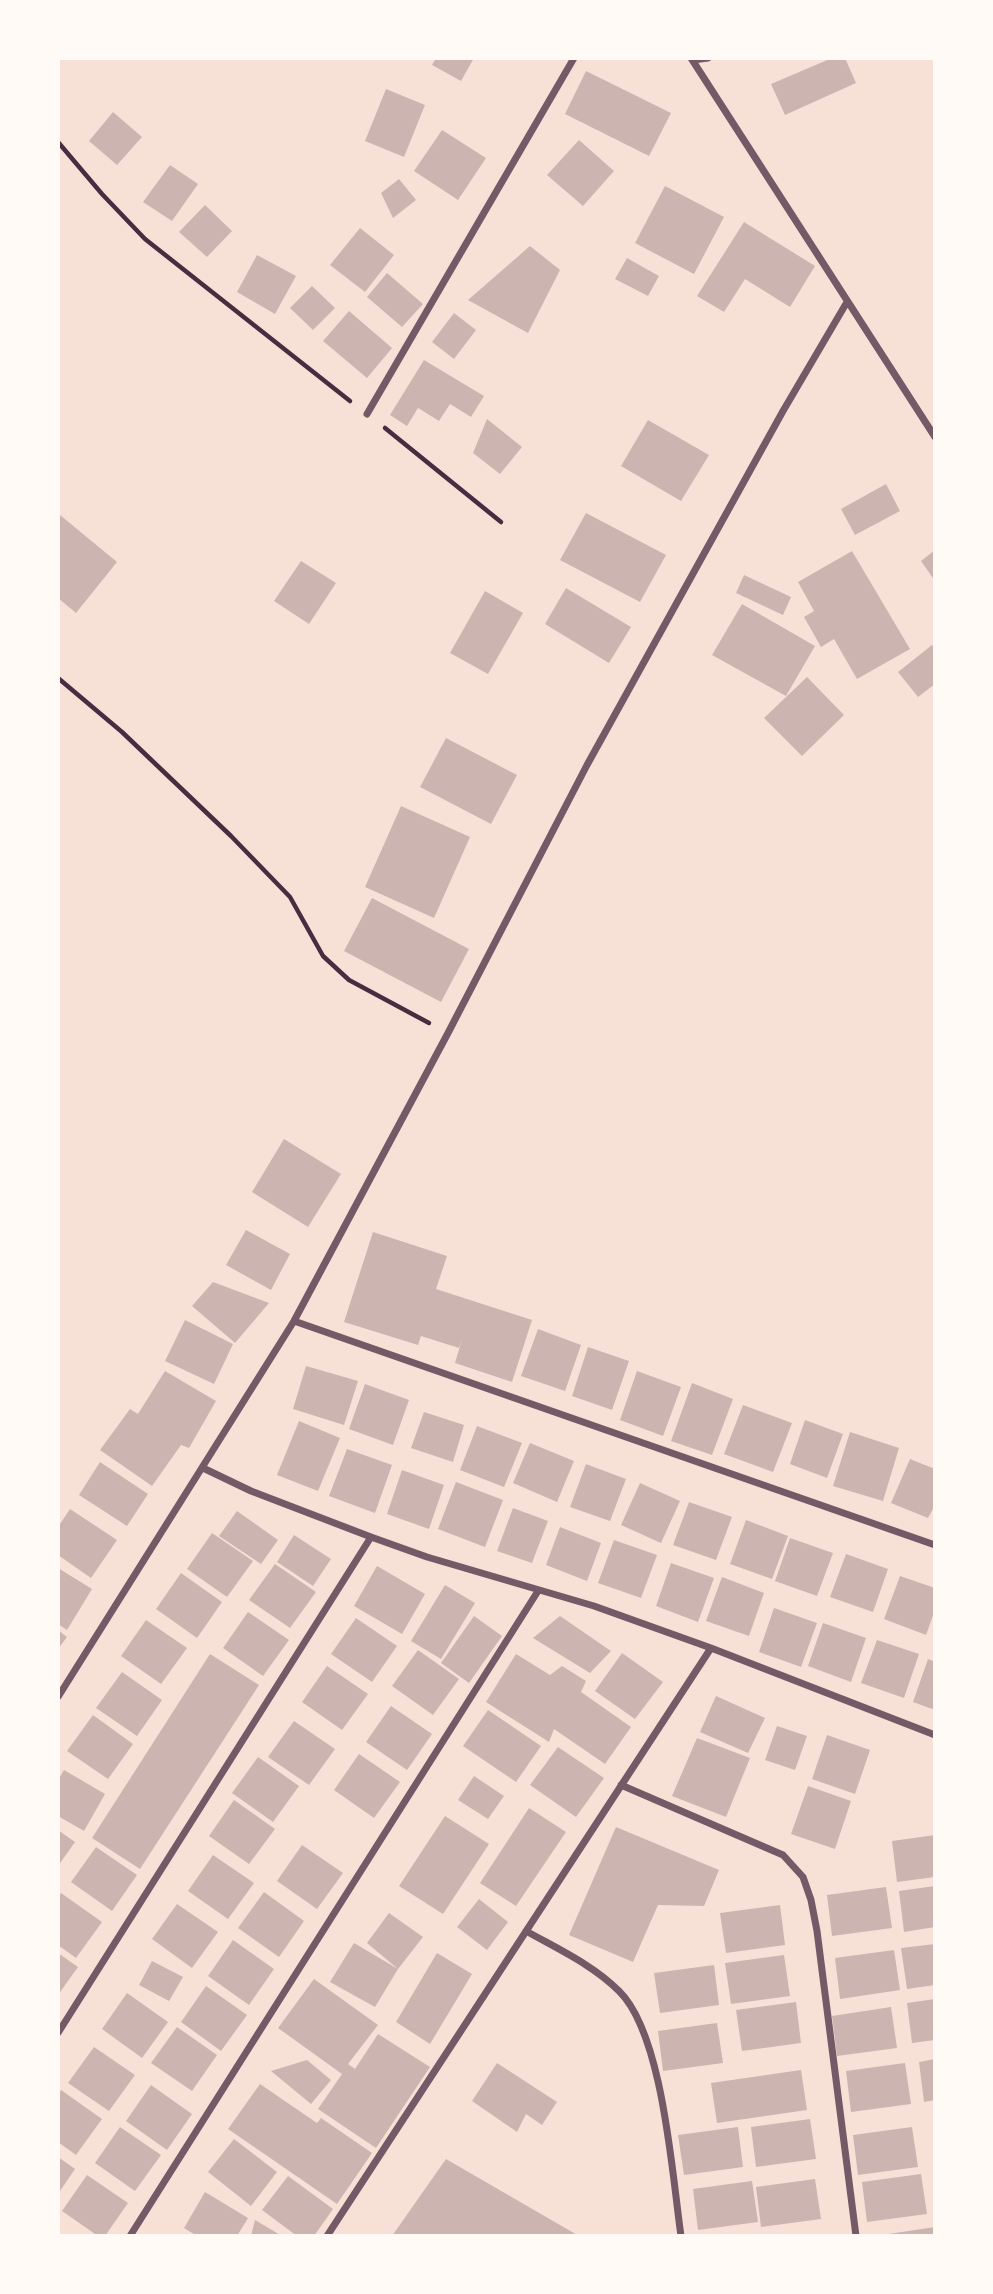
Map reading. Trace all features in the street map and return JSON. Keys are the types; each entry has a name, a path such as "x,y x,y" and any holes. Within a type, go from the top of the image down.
{"street":[{"path":"367,414 574,58"},
{"path":"708,58 692,59 935,437"},
{"path":"58,1697 294,1321 587,765 783,411 847,302"},
{"path":"294,1321 935,1545"},
{"path":"203,1468 251,1491 371,1537 537,1591 594,1606 935,1735"},
{"path":"58,2033 371,1537"},
{"path":"130,2236 537,1591"},
{"path":"327,2236 710,1648"},
{"path":"621,1785 783,1855 803,1877 817,1931 856,2236"},
{"path":"526,1931 599,1973 622,1993 642,2025 661,2093 681,2236"}],"path":[{"path":"58,142 145,239 501,522"},
{"path":"58,678 122,732 231,836 290,897 323,956 349,980 448,1033"}],"building":[{"path":"436,58 474,58 461,81 432,65"},
{"path":"832,58 845,58 856,83 785,115 771,84"},
{"path":"586,71 671,113 649,156 565,114"},
{"path":"386,89 425,105 404,157 365,141"},
{"path":"113,112 142,137 117,165 89,141"},
{"path":"442,130 486,158 458,200 414,171"},
{"path":"579,140 614,171 583,206 547,175"},
{"path":"170,165 198,184 172,221 143,202"},
{"path":"399,179 416,200 393,218 381,193"},
{"path":"665,186 724,217 694,274 635,243"},
{"path":"205,205 232,231 207,257 179,232"},
{"path":"744,222 815,266 790,307 745,279 724,312 697,296"},
{"path":"360,228 394,255 365,292 330,265"},
{"path":"530,246 560,270 528,333 468,300"},
{"path":"257,255 296,276 275,314 237,292"},
{"path":"627,258 659,276 648,296 615,279"},
{"path":"387,273 423,304 402,327 367,297"},
{"path":"312,286 335,308 313,330 290,308"},
{"path":"349,311 392,348 367,378 323,341"},
{"path":"454,313 476,330 454,359 432,342"},
{"path":"424,360 484,396 471,417 450,404 439,421 418,408 407,426 390,415"},
{"path":"487,419 522,447 500,474 473,453"},
{"path":"648,420 709,455 681,501 621,466"},
{"path":"886,484 900,511 855,535 841,509"},
{"path":"586,513 666,555 640,602 560,560"},
{"path":"60,515 117,562 76,613 58,598"},
{"path":"935,550 935,581 921,561"},
{"path":"852,551 910,649 857,679 834,639 821,647 804,617 814,611 798,582"},
{"path":"301,561 336,583 309,624 274,601"},
{"path":"744,575 791,597 783,615 736,593"},
{"path":"566,588 631,627 609,663 545,624"},
{"path":"485,591 523,613 488,674 450,653"},
{"path":"742,604 815,646 786,696 712,655"},
{"path":"932,645 935,649 935,684 918,697 898,672"},
{"path":"807,677 844,715 802,756 764,718"},
{"path":"446,738 517,775 491,824 420,787"},
{"path":"401,806 470,837 434,918 365,887"},
{"path":"372,898 469,949 441,1002 344,951"},
{"path":"284,1139 341,1174 308,1227 252,1192"},
{"path":"246,1230 290,1254 271,1290 226,1265"},
{"path":"373,1232 447,1256 436,1289 532,1320 512,1382 455,1363 463,1336 459,1348 421,1336 418,1345 344,1322"},
{"path":"213,1282 269,1303 235,1343 192,1306"},
{"path":"185,1320 233,1344 214,1384 165,1361"},
{"path":"538,1329 581,1345 565,1391 521,1376"},
{"path":"588,1347 629,1361 612,1410 572,1396"},
{"path":"306,1366 358,1381 344,1425 293,1409"},
{"path":"165,1371 216,1401 189,1448 181,1445 152,1486 100,1450 130,1409 138,1414"},
{"path":"637,1371 681,1387 663,1436 620,1420"},
{"path":"692,1383 733,1399 712,1455 671,1441"},
{"path":"365,1384 409,1400 393,1445 349,1429"},
{"path":"743,1405 792,1423 773,1472 724,1454"},
{"path":"424,1412 464,1425 453,1462 411,1448"},
{"path":"805,1420 843,1434 827,1478 790,1464"},
{"path":"299,1421 340,1438 318,1491 277,1475"},
{"path":"477,1426 522,1443 504,1487 460,1470"},
{"path":"850,1432 899,1448 883,1501 833,1486"},
{"path":"530,1443 574,1461 557,1502 513,1483"},
{"path":"347,1449 392,1465 375,1513 329,1496"},
{"path":"910,1459 935,1469 935,1505 928,1518 891,1503"},
{"path":"100,1462 148,1494 127,1526 79,1495"},
{"path":"586,1464 626,1479 610,1521 570,1507"},
{"path":"402,1470 444,1485 429,1529 387,1514"},
{"path":"456,1482 503,1500 485,1547 438,1529"},
{"path":"640,1483 680,1501 661,1543 621,1525"},
{"path":"689,1502 732,1517 716,1560 673,1545"},
{"path":"513,1508 548,1521 532,1563 497,1551"},
{"path":"70,1509 117,1540 91,1578 58,1555 58,1527"},
{"path":"237,1511 278,1540 261,1564 219,1536"},
{"path":"746,1520 788,1536 772,1579 730,1564"},
{"path":"560,1527 601,1543 587,1581 546,1565"},
{"path":"212,1533 253,1561 227,1597 187,1569"},
{"path":"294,1535 331,1559 313,1586 277,1562"},
{"path":"790,1538 833,1553 817,1596 775,1581"},
{"path":"614,1540 657,1555 641,1598 598,1583"},
{"path":"846,1554 888,1569 873,1612 830,1597"},
{"path":"671,1563 714,1578 698,1622 656,1606"},
{"path":"275,1564 316,1592 290,1628 249,1600"},
{"path":"377,1566 425,1594 402,1634 354,1606"},
{"path":"58,1568 92,1589 67,1630 58,1624"},
{"path":"181,1573 222,1602 197,1638 156,1609"},
{"path":"900,1576 935,1588 935,1610 926,1635 884,1619"},
{"path":"722,1577 764,1593 749,1636 706,1621"},
{"path":"445,1585 475,1603 441,1659 411,1641"},
{"path":"774,1608 817,1623 801,1667 759,1652"},
{"path":"248,1612 289,1640 263,1676 223,1648"},
{"path":"474,1616 502,1636 469,1683 441,1663"},
{"path":"560,1616 611,1651 590,1673 533,1638"},
{"path":"356,1618 397,1646 372,1682 331,1654"},
{"path":"146,1620 187,1648 161,1684 121,1656"},
{"path":"823,1623 866,1638 851,1682 808,1666"},
{"path":"58,1630 67,1637 58,1649"},
{"path":"877,1640 919,1654 904,1698 861,1683"},
{"path":"418,1650 459,1679 433,1715 392,1686"},
{"path":"622,1653 663,1682 635,1719 595,1691"},
{"path":"210,1654 259,1685 140,1869 92,1838"},
{"path":"516,1654 550,1675 562,1666 586,1681 581,1692 631,1727 605,1764 554,1729 549,1742 486,1702"},
{"path":"928,1659 935,1662 935,1710 913,1702"},
{"path":"327,1666 368,1694 342,1730 302,1702"},
{"path":"122,1672 162,1700 137,1736 96,1708"},
{"path":"716,1696 765,1718 748,1753 700,1732"},
{"path":"391,1706 432,1734 407,1770 366,1742"},
{"path":"488,1710 541,1746 516,1782 463,1746"},
{"path":"93,1715 133,1744 108,1779 67,1751"},
{"path":"294,1721 335,1749 309,1785 268,1757"},
{"path":"777,1726 807,1736 795,1770 765,1760"},
{"path":"827,1735 870,1750 855,1794 812,1779"},
{"path":"697,1738 750,1758 726,1817 672,1796"},
{"path":"558,1747 604,1778 576,1817 530,1785"},
{"path":"359,1754 400,1782 374,1818 334,1790"},
{"path":"258,1757 299,1786 273,1822 232,1793"},
{"path":"64,1770 105,1794 84,1831 58,1816 58,1780"},
{"path":"474,1776 504,1796 488,1819 458,1800"},
{"path":"808,1786 851,1801 835,1849 791,1834"},
{"path":"234,1800 275,1829 249,1864 209,1836"},
{"path":"529,1808 566,1832 516,1906 480,1883"},
{"path":"445,1816 489,1844 443,1914 399,1886"},
{"path":"616,1827 719,1870 704,1906 658,1905 633,1962 569,1935"},
{"path":"58,1830 75,1842 58,1866"},
{"path":"935,1835 935,1877 897,1882 892,1841"},
{"path":"302,1845 343,1873 317,1909 277,1881"},
{"path":"96,1847 137,1875 112,1911 71,1882"},
{"path":"213,1855 254,1883 228,1919 188,1891"},
{"path":"935,1886 935,1927 904,1932 899,1891"},
{"path":"886,1887 892,1928 832,1936 827,1895"},
{"path":"264,1892 304,1921 279,1957 238,1928"},
{"path":"61,1893 102,1922 76,1958 58,1945 58,1898"},
{"path":"479,1899 508,1922 487,1950 457,1927"},
{"path":"177,1904 218,1932 192,1968 152,1939"},
{"path":"780,1905 785,1945 726,1953 720,1913"},
{"path":"389,1913 423,1937 398,1969 367,1943"},
{"path":"233,1940 274,1969 249,2005 208,1976"},
{"path":"354,1943 398,1969 375,2007 330,1982"},
{"path":"935,1944 935,1985 907,1989 901,1948"},
{"path":"894,1950 900,1990 840,1999 835,1958"},
{"path":"58,1953 78,1967 58,1995"},
{"path":"437,1953 472,1974 430,2044 396,2022"},
{"path":"784,1955 790,1996 731,2004 725,1963"},
{"path":"152,1961 183,1977 169,2001 139,1985"},
{"path":"714,1965 719,2005 660,2013 654,1973"},
{"path":"314,1979 378,2025 348,2064 355,2069 378,2034 430,2067 376,2148 318,2109 342,2074 278,2028"},
{"path":"206,1986 247,2015 221,2051 181,2022"},
{"path":"127,1993 168,2022 142,2058 102,2029"},
{"path":"935,1999 935,2040 912,2043 907,2003"},
{"path":"796,2002 801,2043 742,2051 736,2010"},
{"path":"891,2007 897,2048 837,2056 832,2016"},
{"path":"717,2023 723,2063 663,2071 658,2031"},
{"path":"177,2027 217,2055 192,2091 151,2063"},
{"path":"94,2047 135,2075 109,2111 68,2083"},
{"path":"935,2059 935,2100 924,2102 919,2062"},
{"path":"307,2060 331,2080 311,2104 271,2071"},
{"path":"497,2063 557,2102 542,2125 526,2114 517,2132 472,2101"},
{"path":"905,2063 911,2104 851,2112 846,2071"},
{"path":"801,2070 807,2110 717,2123 711,2083"},
{"path":"260,2084 317,2123 321,2118 372,2153 337,2204 228,2129"},
{"path":"151,2085 192,2114 167,2150 126,2121"},
{"path":"61,2090 102,2119 76,2155 58,2142 58,2095"},
{"path":"810,2119 816,2159 756,2167 751,2127"},
{"path":"120,2127 161,2155 135,2191 95,2163"},
{"path":"738,2127 743,2167 684,2175 678,2135"},
{"path":"912,2127 918,2167 858,2175 853,2135"},
{"path":"234,2139 277,2172 251,2206 208,2172"},
{"path":"58,2157 75,2169 58,2194"},
{"path":"446,2159 579,2236 392,2236"},
{"path":"921,2174 927,2214 867,2222 862,2182"},
{"path":"87,2175 128,2203 105,2236 98,2236 62,2211"},
{"path":"288,2176 333,2209 314,2236 297,2236 262,2210"},
{"path":"815,2179 821,2219 761,2227 756,2187"},
{"path":"752,2181 758,2222 698,2230 693,2189"},
{"path":"205,2192 248,2218 237,2236 197,2236 184,2228"},
{"path":"255,2220 282,2236 251,2236"},
{"path":"935,2227 935,2236 882,2236 882,2235"}]}
